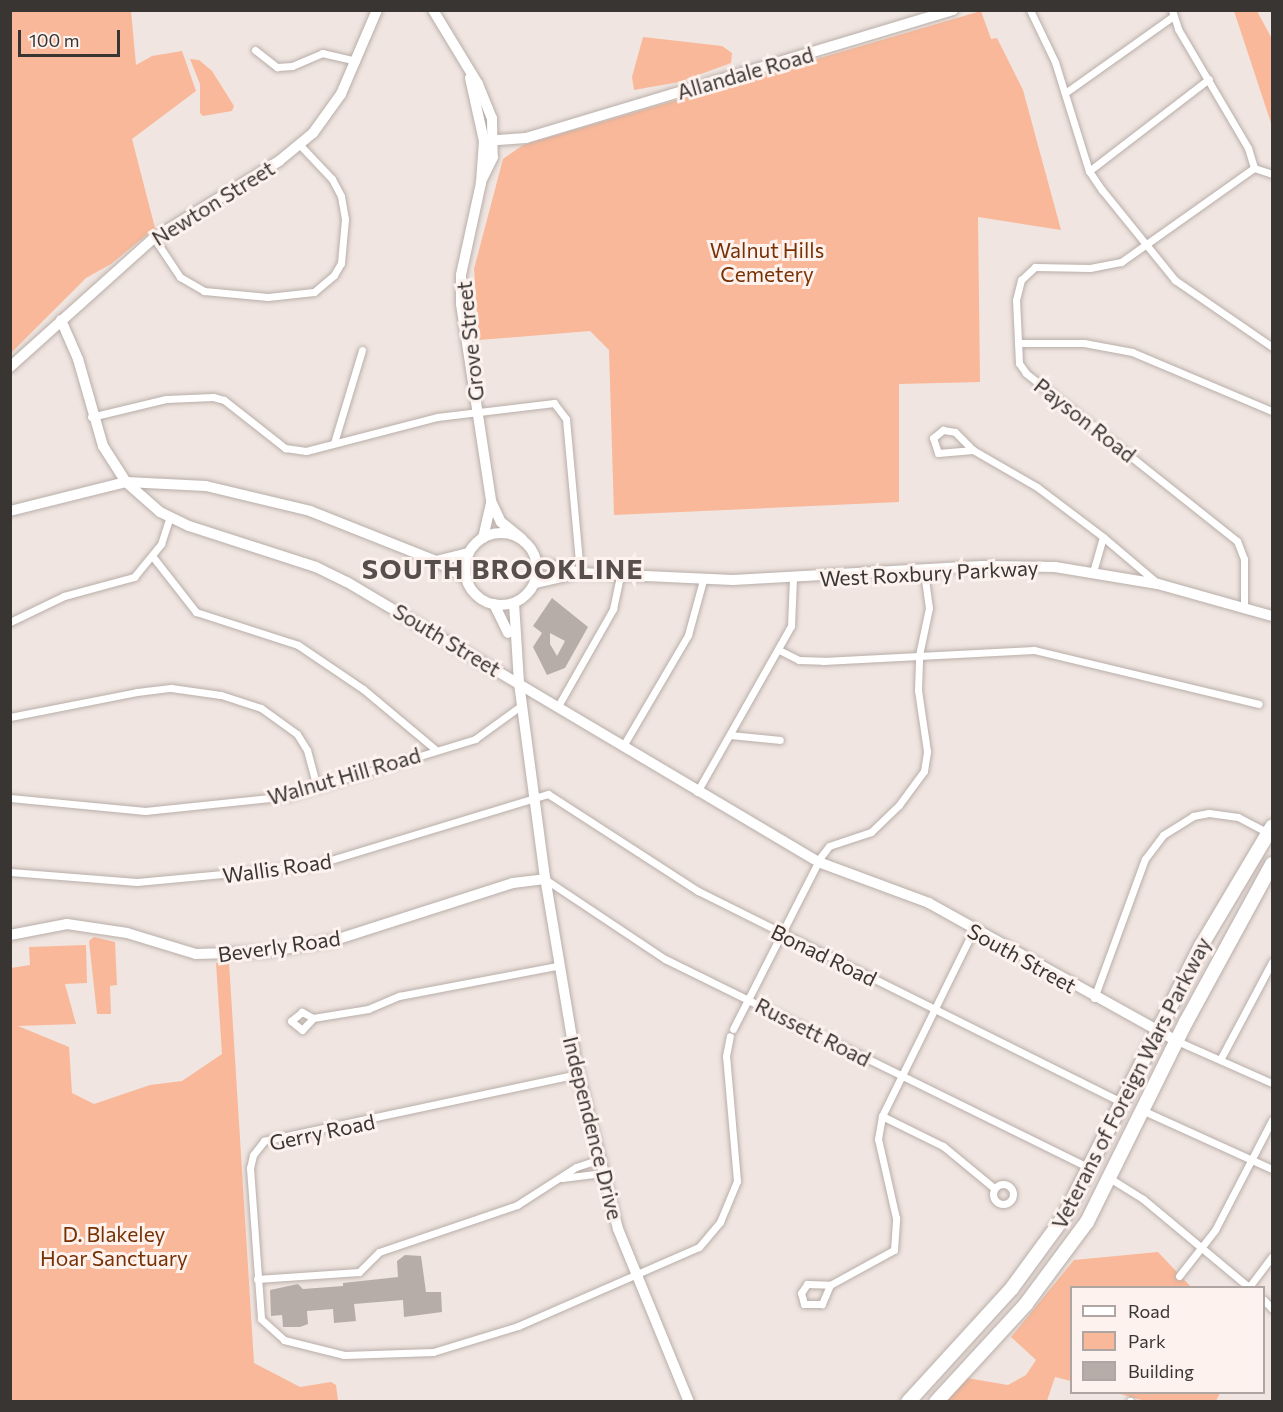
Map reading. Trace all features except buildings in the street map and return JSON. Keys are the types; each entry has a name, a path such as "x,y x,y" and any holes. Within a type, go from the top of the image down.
{"highway":[{"name":"Veterans of Foreign Wars Parkway","path":"908,1401 1032,1264 1092,1169 1157,1032 1206,937 1271,828"},
{"name":"Veterans of Foreign Wars Parkway","path":"940,1396 1042,1285 1111,1179 1177,1041 1272,864"},
{"path":"931,1377 940,1396"}],"main road":[{"name":"Newton Street","path":"10,368 154,238 300,145 330,112 356,62 377,10"},
{"name":"Allandale Road","path":"491,140 537,133 953,10"},
{"name":"Grove Street","path":"434,11 470,78 491,140 490,170 481,183 461,275 491,501 501,522 522,539"},
{"name":"South Street","path":"61,320 78,358 91,417 103,446 126,482 170,517 327,572 518,678 558,706 697,792 818,861 929,903 973,931 1177,1041"},
{"path":"10,511 126,482 194,484 264,497 436,561 467,579 477,596 494,604 514,603 535,583 537,562 522,539 503,533 483,538 469,553 436,561"},
{"name":"Grove Street","path":"483,538 491,501"},
{"path":"467,579 469,553"},
{"name":"West Roxbury Parkway","path":"537,562 580,573 703,580 793,579 1011,565 1092,571 1158,584 1244,606 1272,616"},
{"name":"West Roxbury Parkway","path":"535,583 580,573"},
{"path":"514,603 518,678"},
{"path":"494,604 507,624 518,678 545,879"},
{"name":"Beverly Road","path":"10,935 67,924 127,933 196,954 264,952 332,941 522,880 545,879"},
{"name":"Independence Drive","path":"545,879 557,966 600,1173 634,1277 689,1401"}],"street":[{"path":"1030,10 1065,93 1089,171 1144,247 1184,288 1272,347"},
{"path":"1065,93 1172,14 1209,79 1254,168 1272,174"},
{"path":"255,50 277,67 292,66 322,53 356,62"},
{"path":"1089,171 1209,79"},
{"path":"154,238 180,277 204,291 268,297 314,292 334,275 341,262 345,219 341,196 332,179 300,145"},
{"name":"Payson Road","path":"1244,606 1244,559 1237,541 1026,373 1019,363 1017,290 1027,272 1044,264 1104,267 1144,247 1254,168"},
{"path":"1018,343 1084,343 1132,352 1272,411"},
{"path":"334,443 362,350"},
{"path":"91,417 166,399 204,396 224,400 285,448 306,451 478,412 541,403 564,411 580,573"},
{"path":"973,450 938,453 933,438 950,430 973,450 1037,487 1103,537 1158,584"},
{"path":"10,622 64,596 134,577 153,556 170,517"},
{"path":"1092,571 1103,537"},
{"path":"153,556 196,612 298,645 363,689 436,750"},
{"path":"733,1029 818,861 829,846 871,832 899,805 924,771 927,751 918,690 919,655 929,608 924,570"},
{"path":"558,706 613,609 620,576"},
{"path":"697,792 779,650 795,612 793,579"},
{"path":"623,746 688,635 703,580"},
{"path":"779,650 799,660 823,661 1034,650 1259,704"},
{"path":"10,717 137,692 171,688 220,695 261,708 297,734 307,750 316,788"},
{"name":"Walnut Hill Road","path":"10,798 145,811 262,800 316,788 488,733 522,705"},
{"path":"730,735 780,740"},
{"name":"Wallis Road","path":"10,872 137,882 311,866 535,796"},
{"name":"Bonad Road","path":"535,796 555,797 698,891 1124,1103"},
{"path":"1094,998 1145,859 1163,835 1186,819 1209,813 1238,817 1271,828"},
{"name":"Russett Road","path":"545,879 637,944 1092,1169"},
{"path":"830,1285 822,1304 813,1307 803,1303 802,1290 807,1284 830,1285 894,1250 896,1218 878,1139 882,1116 973,931"},
{"path":"1221,1058 1272,962"},
{"path":"313,1018 368,1009 450,983 557,966"},
{"path":"634,1277 699,1247 720,1222 734,1196 736,1152 726,1056 730,1036"},
{"name":"South Street","path":"1177,1041 1221,1058 1272,1083"},
{"name":"Gerry Road","path":"578,1074 264,1141 253,1155 250,1168 261,1318 276,1335 344,1355 433,1352 493,1336 634,1277"},
{"path":"1144,1111 1272,1170"},
{"path":"882,1116 943,1146 994,1188"},
{"path":"1179,1276 1202,1247 1272,1120"},
{"path":"257,1279 359,1272 379,1252 517,1205 597,1160"},
{"path":"560,1179 600,1173"},
{"path":"1111,1179 1143,1198 1248,1286"},
{"path":"1250,1286 1272,1257"}],"green space":[{"path":"11,10 131,11 136,65 152,56 182,51 196,91 132,139 155,228 111,264 86,278 11,353"},
{"name":"Walnut Hills Cemetery","path":"981,11 991,39 997,38 1023,90 1061,230 978,217 980,382 899,384 899,502 614,515 609,350 590,331 479,340 474,269 503,159 523,145"},
{"path":"1234,11 1257,11 1272,39 1272,126"},
{"path":"643,37 722,46 732,53 731,63 679,82 634,90 632,77"},
{"path":"190,59 199,60 212,71 234,106 232,111 203,116 200,113 200,84"},
{"path":"94,937 115,942 117,985 110,986 111,1014 97,1014 89,941"},
{"name":"D. Blakeley Hoar Sanctuary","path":"86,945 87,983 65,984 76,1024 18,1026 69,1047 72,1093 94,1104 150,1085 182,1081 222,1054 216,963 229,962 254,1363 300,1387 331,1382 336,1385 338,1401 11,1401 11,968 30,965 29,947"},
{"path":"1158,1252 1190,1286 1070,1286 1070,1381 1055,1377 1047,1401 944,1402 967,1378 1008,1385 1026,1375 1036,1360 1011,1337 1074,1260"},
{"path":"1120,1394 1219,1394 1216,1401 1148,1402"}],"district":[{"name":"SOUTH BROOKLINE","path":"503,569"}]}
